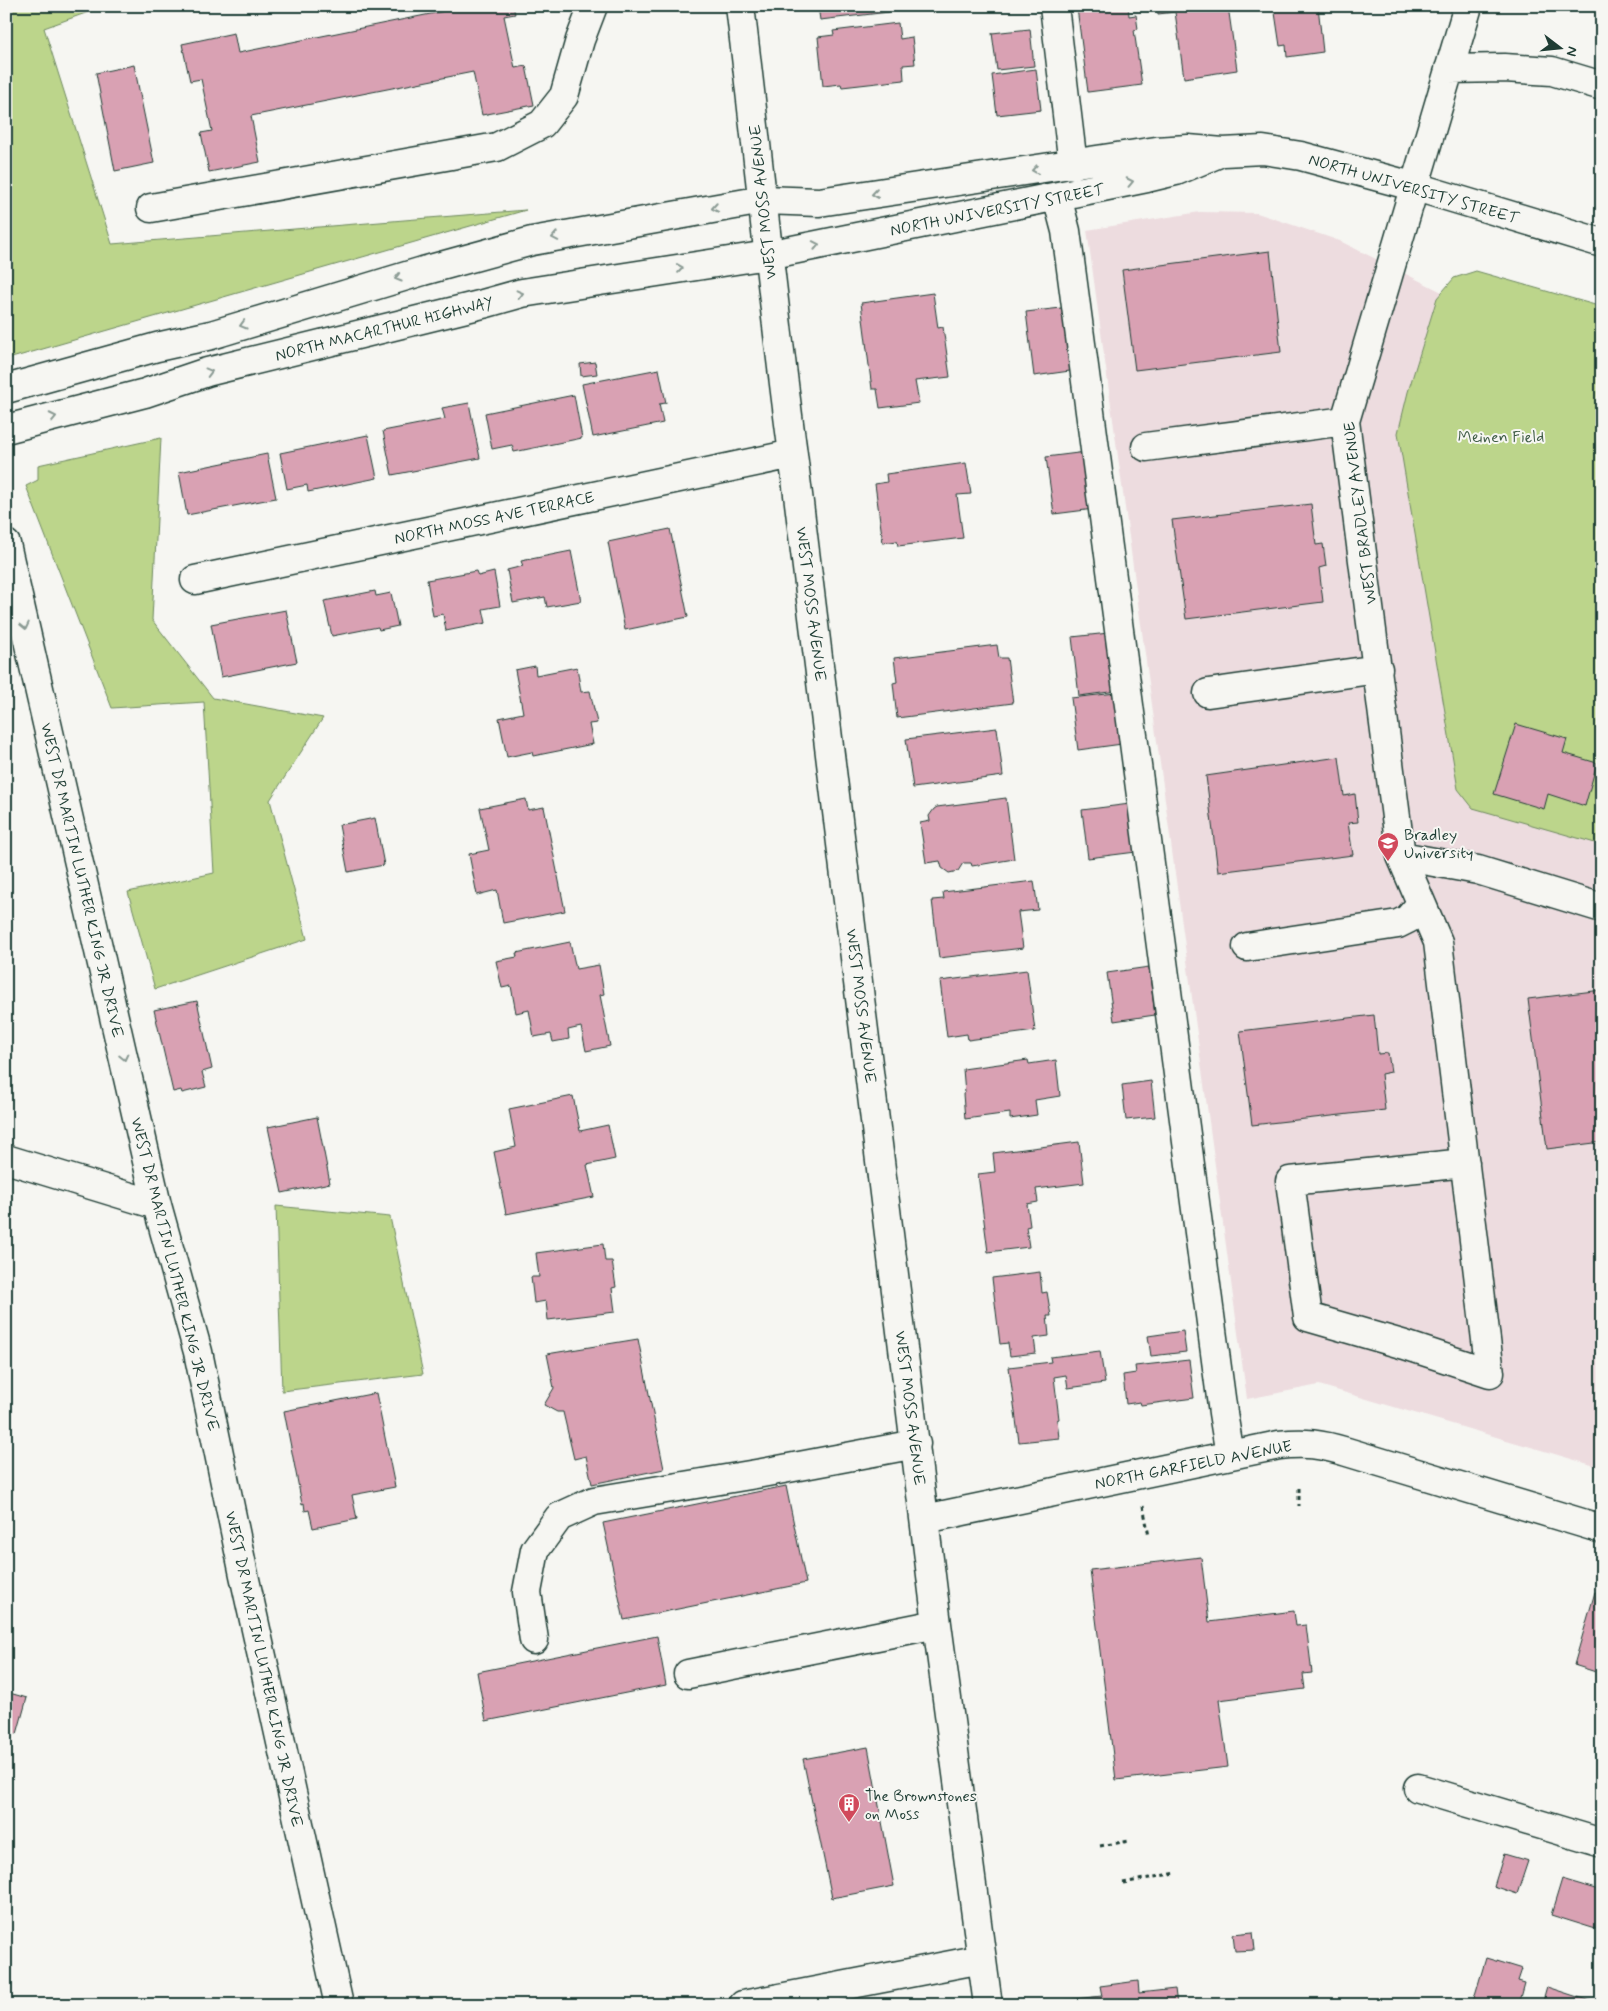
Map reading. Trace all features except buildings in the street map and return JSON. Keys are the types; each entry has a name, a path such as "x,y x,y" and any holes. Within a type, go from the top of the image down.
{"street":[{"path":"152,208 497,147 542,124 564,96 580,40 593,6"},
{"name":"WEST MOSS AVENUE","path":"740,6 763,200 773,308 793,454 937,1624 988,2005"},
{"path":"1054,6 1073,165"},
{"name":"WEST BRADLEY AVENUE","path":"1465,1163 1290,1182 1308,1317 1405,1345 1490,1373 1465,1163 1438,942 1401,856 1345,421 1416,187 1468,6"},
{"path":"1449,69 1504,68 1552,71 1602,86"},
{"name":"NORTH UNIVERSITY STREET","path":"763,200 819,202 1156,151 1188,149 1222,152 1263,150 1301,156 1416,187 1602,242"},
{"name":"NORTH UNIVERSITY STREET","path":"768,255 1058,197 1176,171 1222,152"},
{"path":"1058,197 1066,231 1220,1394 1230,1455"},
{"path":"6,389 157,347 211,335 423,270 532,242 763,200"},
{"name":"NORTH MACARTHUR HIGHWAY","path":"6,429 145,393 206,372 484,304 522,292 768,255"},
{"path":"1146,446 1345,421"},
{"name":"NORTH MOSS AVE TERRACE","path":"195,580 793,454"},
{"name":"WEST DR MARTIN LUTHER KING JR DRIVE","path":"6,544 157,1205 198,1352 244,1575 339,2005"},
{"path":"1208,692 1378,669"},
{"path":"1401,856 1478,870 1602,908"},
{"path":"1247,947 1398,924 1408,919 1422,904"},
{"path":"6,1159 157,1205"},
{"name":"NORTH GARFIELD AVENUE","path":"925,1519 1230,1455 1286,1444 1304,1443 1321,1444 1602,1529"},
{"path":"534,1640 526,1592 535,1550 559,1517 594,1501 762,1473 916,1444"},
{"path":"688,1674 937,1624"},
{"path":"1418,1788 1602,1843"},
{"path":"742,2005 982,1959"}],"path":[{"path":"1299,1488 1299,1506"},
{"path":"1146,1517 1149,1536"},
{"path":"1100,1846 1129,1841"},
{"path":"1123,1883 1176,1873"}],"shaded area":[{"name":"Bradley University","path":"1200,212 1257,213 1340,241 1444,293 1602,339 1602,1468 1319,1385 1247,1399 1087,230"}],"green space":[{"path":"6,6 105,6 44,28 112,244 526,210 8,359 6,353"},
{"name":"Meinen Field","path":"1476,271 1602,307 1602,845 1473,808 1458,789 1398,433 1408,392 1437,298 1454,278"},
{"path":"161,438 152,620 213,698 323,718 270,800 307,939 155,989 128,892 214,873 204,702 112,708 26,486 38,480 38,465"},
{"path":"276,1206 390,1217 423,1374 282,1391"}],"place":[{"name":"Bradley University","path":"1388,862"},
{"name":"The Brownstones on Moss","path":"849,1823"}]}
